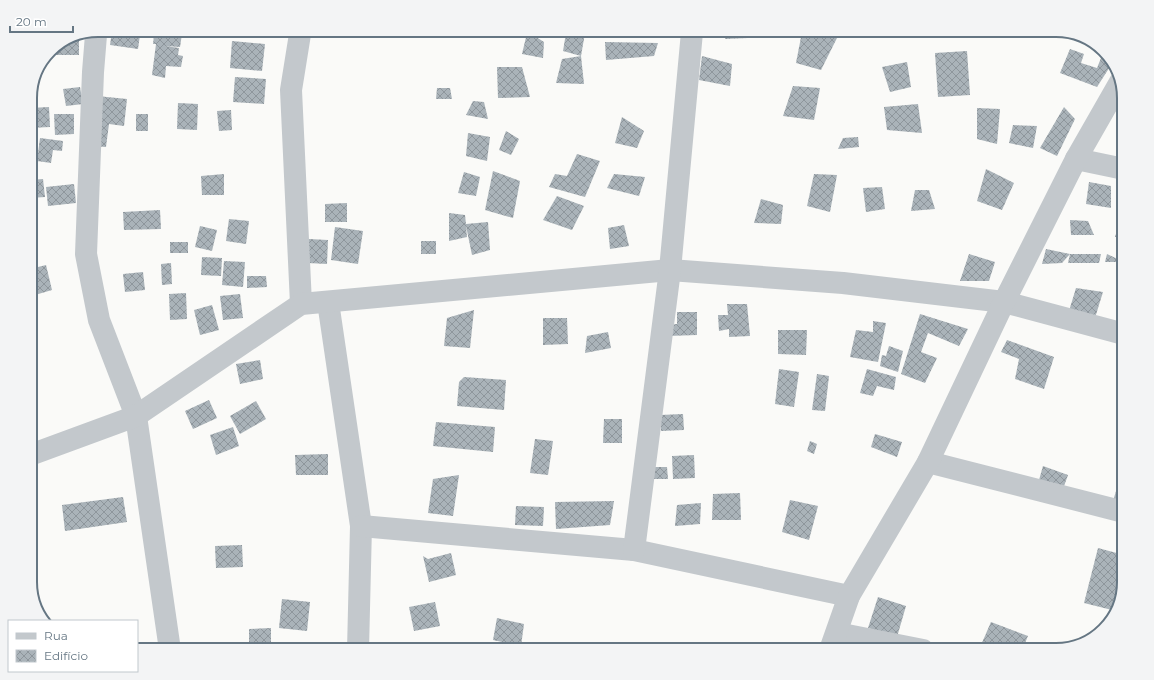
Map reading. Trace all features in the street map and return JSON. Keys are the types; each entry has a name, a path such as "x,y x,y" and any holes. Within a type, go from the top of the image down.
{"street":[{"path":"96,37 86,254 99,320 136,416 169,643"},
{"path":"300,37 291,90 301,304"},
{"path":"634,550 670,270 692,37"},
{"path":"845,643 834,642 849,596 928,462 1004,302 1076,159 1116,89"},
{"path":"1076,159 1117,167"},
{"path":"37,453 136,416 301,304 670,270 843,283 1004,302 1117,332"},
{"path":"328,302 362,526 358,643"},
{"path":"928,462 1117,510"},
{"path":"362,526 634,550 849,596"}],"building":[{"path":"101,37 140,37 138,49 110,45 111,38"},
{"path":"154,37 182,37 180,47 165,46 179,48 178,55 183,56 181,67 166,66 165,78 152,75 156,44 153,44"},
{"path":"216,37 231,37 231,38"},
{"path":"526,37 536,37 544,42 543,58 522,54"},
{"path":"565,37 584,37 581,56 563,51"},
{"path":"725,37 748,37 748,38 725,39"},
{"path":"801,37 838,37 821,70 796,63"},
{"path":"79,40 79,55 55,55 64,47"},
{"path":"232,41 265,44 262,71 230,68"},
{"path":"605,42 658,43 654,56 606,60"},
{"path":"1070,49 1084,54 1081,63 1097,68 1101,58 1109,68 1097,87 1060,73"},
{"path":"967,51 970,95 938,97 935,53"},
{"path":"581,56 584,84 556,83 562,59"},
{"path":"702,56 732,64 730,86 699,80"},
{"path":"907,62 911,87 890,92 882,67"},
{"path":"497,67 522,67 530,97 498,98"},
{"path":"235,77 266,79 264,104 233,102"},
{"path":"793,86 820,88 814,120 783,116"},
{"path":"80,87 83,104 66,106 63,89"},
{"path":"437,88 450,88 452,99 436,99"},
{"path":"97,96 127,99 124,126 109,124 106,147 91,146"},
{"path":"473,101 484,102 488,119 466,115"},
{"path":"178,103 198,104 197,130 177,129"},
{"path":"918,104 922,133 887,130 884,107"},
{"path":"49,107 50,127 37,128 37,108"},
{"path":"1064,107 1075,119 1057,156 1040,148"},
{"path":"977,108 1000,109 997,144 977,139"},
{"path":"231,110 232,130 219,131 217,111"},
{"path":"54,114 74,114 74,134 55,135"},
{"path":"136,114 148,114 148,131 136,131"},
{"path":"622,117 644,131 637,148 615,143"},
{"path":"1013,125 1037,126 1033,148 1009,143"},
{"path":"506,131 519,139 511,155 499,150"},
{"path":"468,133 490,137 487,161 466,156"},
{"path":"858,137 859,147 838,149 843,138"},
{"path":"40,138 63,141 62,151 53,150 51,163 37,161"},
{"path":"577,154 600,161 585,197 549,187 555,174 567,176"},
{"path":"986,169 1014,183 1002,210 977,201"},
{"path":"493,171 520,181 513,218 485,210"},
{"path":"464,172 480,177 476,196 458,193"},
{"path":"224,174 224,195 202,195 201,176"},
{"path":"614,174 645,177 639,196 607,188"},
{"path":"814,174 837,175 830,212 807,206"},
{"path":"37,179 43,179 45,197 37,198"},
{"path":"1089,182 1111,186 1111,208 1086,204"},
{"path":"74,184 76,203 48,206 46,187"},
{"path":"882,187 885,209 866,212 863,188"},
{"path":"915,190 929,190 935,209 911,211"},
{"path":"557,196 584,206 572,230 543,220"},
{"path":"761,199 783,205 781,224 754,223"},
{"path":"347,203 347,222 325,222 325,204"},
{"path":"160,210 161,229 124,230 123,212"},
{"path":"449,213 465,215 466,224 488,222 490,250 472,255 466,226 467,237 449,241"},
{"path":"229,219 249,221 246,244 226,241"},
{"path":"1070,220 1088,221 1094,235 1071,235"},
{"path":"624,225 629,246 610,249 608,228"},
{"path":"200,226 217,230 212,251 195,247"},
{"path":"335,227 363,231 358,264 331,260"},
{"path":"309,239 328,240 327,264 308,263"},
{"path":"421,241 436,241 436,254 421,254"},
{"path":"170,242 188,242 188,253 170,253"},
{"path":"1046,249 1070,254 1062,263 1042,264"},
{"path":"969,254 995,262 989,281 960,281"},
{"path":"1070,254 1101,254 1099,263 1068,263"},
{"path":"1107,254 1117,259 1117,262 1105,262"},
{"path":"202,257 222,258 221,276 201,275"},
{"path":"224,261 245,262 243,287 222,285"},
{"path":"171,263 172,284 162,285 161,264"},
{"path":"46,265 52,290 37,294 37,267"},
{"path":"143,272 145,290 125,292 123,274"},
{"path":"247,276 266,276 267,287 247,288"},
{"path":"1076,288 1103,292 1094,321 1069,311"},
{"path":"186,293 187,319 170,320 169,294"},
{"path":"240,294 243,318 223,320 220,296"},
{"path":"727,304 747,304 750,336 729,337 729,329 719,331 718,315 728,315"},
{"path":"212,305 219,330 200,335 194,310"},
{"path":"474,310 470,348 444,346 447,318"},
{"path":"677,312 697,312 697,335 668,336 667,325 677,324"},
{"path":"920,314 968,329 959,346 928,333 921,352 937,358 925,383 901,374"},
{"path":"543,318 567,318 568,344 543,345"},
{"path":"873,321 886,323 878,362 850,357 856,330 873,332"},
{"path":"778,330 807,330 806,355 778,354"},
{"path":"608,332 611,348 585,353 587,336"},
{"path":"1007,340 1054,357 1044,389 1015,379 1019,359 1001,352"},
{"path":"889,346 903,351 898,372 880,366 882,355 886,356"},
{"path":"260,360 263,379 240,384 236,364"},
{"path":"779,369 799,372 794,407 775,404"},
{"path":"867,369 896,377 894,390 877,386 873,396 860,393"},
{"path":"817,374 829,376 825,411 812,410"},
{"path":"464,377 506,380 504,410 457,406 459,382"},
{"path":"209,400 217,418 193,429 185,411"},
{"path":"256,401 266,419 240,434 230,416"},
{"path":"683,414 684,430 661,431 660,415"},
{"path":"604,419 622,419 622,443 603,443"},
{"path":"436,422 495,427 493,452 433,446"},
{"path":"233,427 239,446 216,455 210,435"},
{"path":"875,434 902,442 897,457 871,447"},
{"path":"535,439 553,441 548,475 530,473"},
{"path":"810,441 817,444 814,454 807,451"},
{"path":"328,454 328,475 296,475 295,455"},
{"path":"694,455 695,478 673,479 672,456"},
{"path":"1043,466 1068,475 1063,489 1039,480"},
{"path":"649,467 667,467 668,479 649,479"},
{"path":"459,475 453,516 428,513 433,479"},
{"path":"1117,488 1117,502 1113,501"},
{"path":"740,493 741,520 712,520 713,494"},
{"path":"123,497 127,522 65,531 62,505"},
{"path":"790,500 818,506 809,540 782,532"},
{"path":"614,501 610,525 556,529 555,502"},
{"path":"701,503 700,524 675,526 677,505"},
{"path":"516,506 544,507 543,526 515,525"},
{"path":"242,545 243,567 216,568 215,546"},
{"path":"1098,548 1117,553 1117,582 1115,598 1110,610 1084,603"},
{"path":"451,553 456,575 429,582 423,556 428,559"},
{"path":"878,597 906,606 897,637 868,628"},
{"path":"282,599 310,602 307,631 279,628"},
{"path":"435,602 440,626 414,631 409,607"},
{"path":"497,618 524,624 521,643 507,643 493,640"},
{"path":"991,622 1028,636 1025,643 982,643"},
{"path":"271,628 271,643 249,643 249,629"}]}
